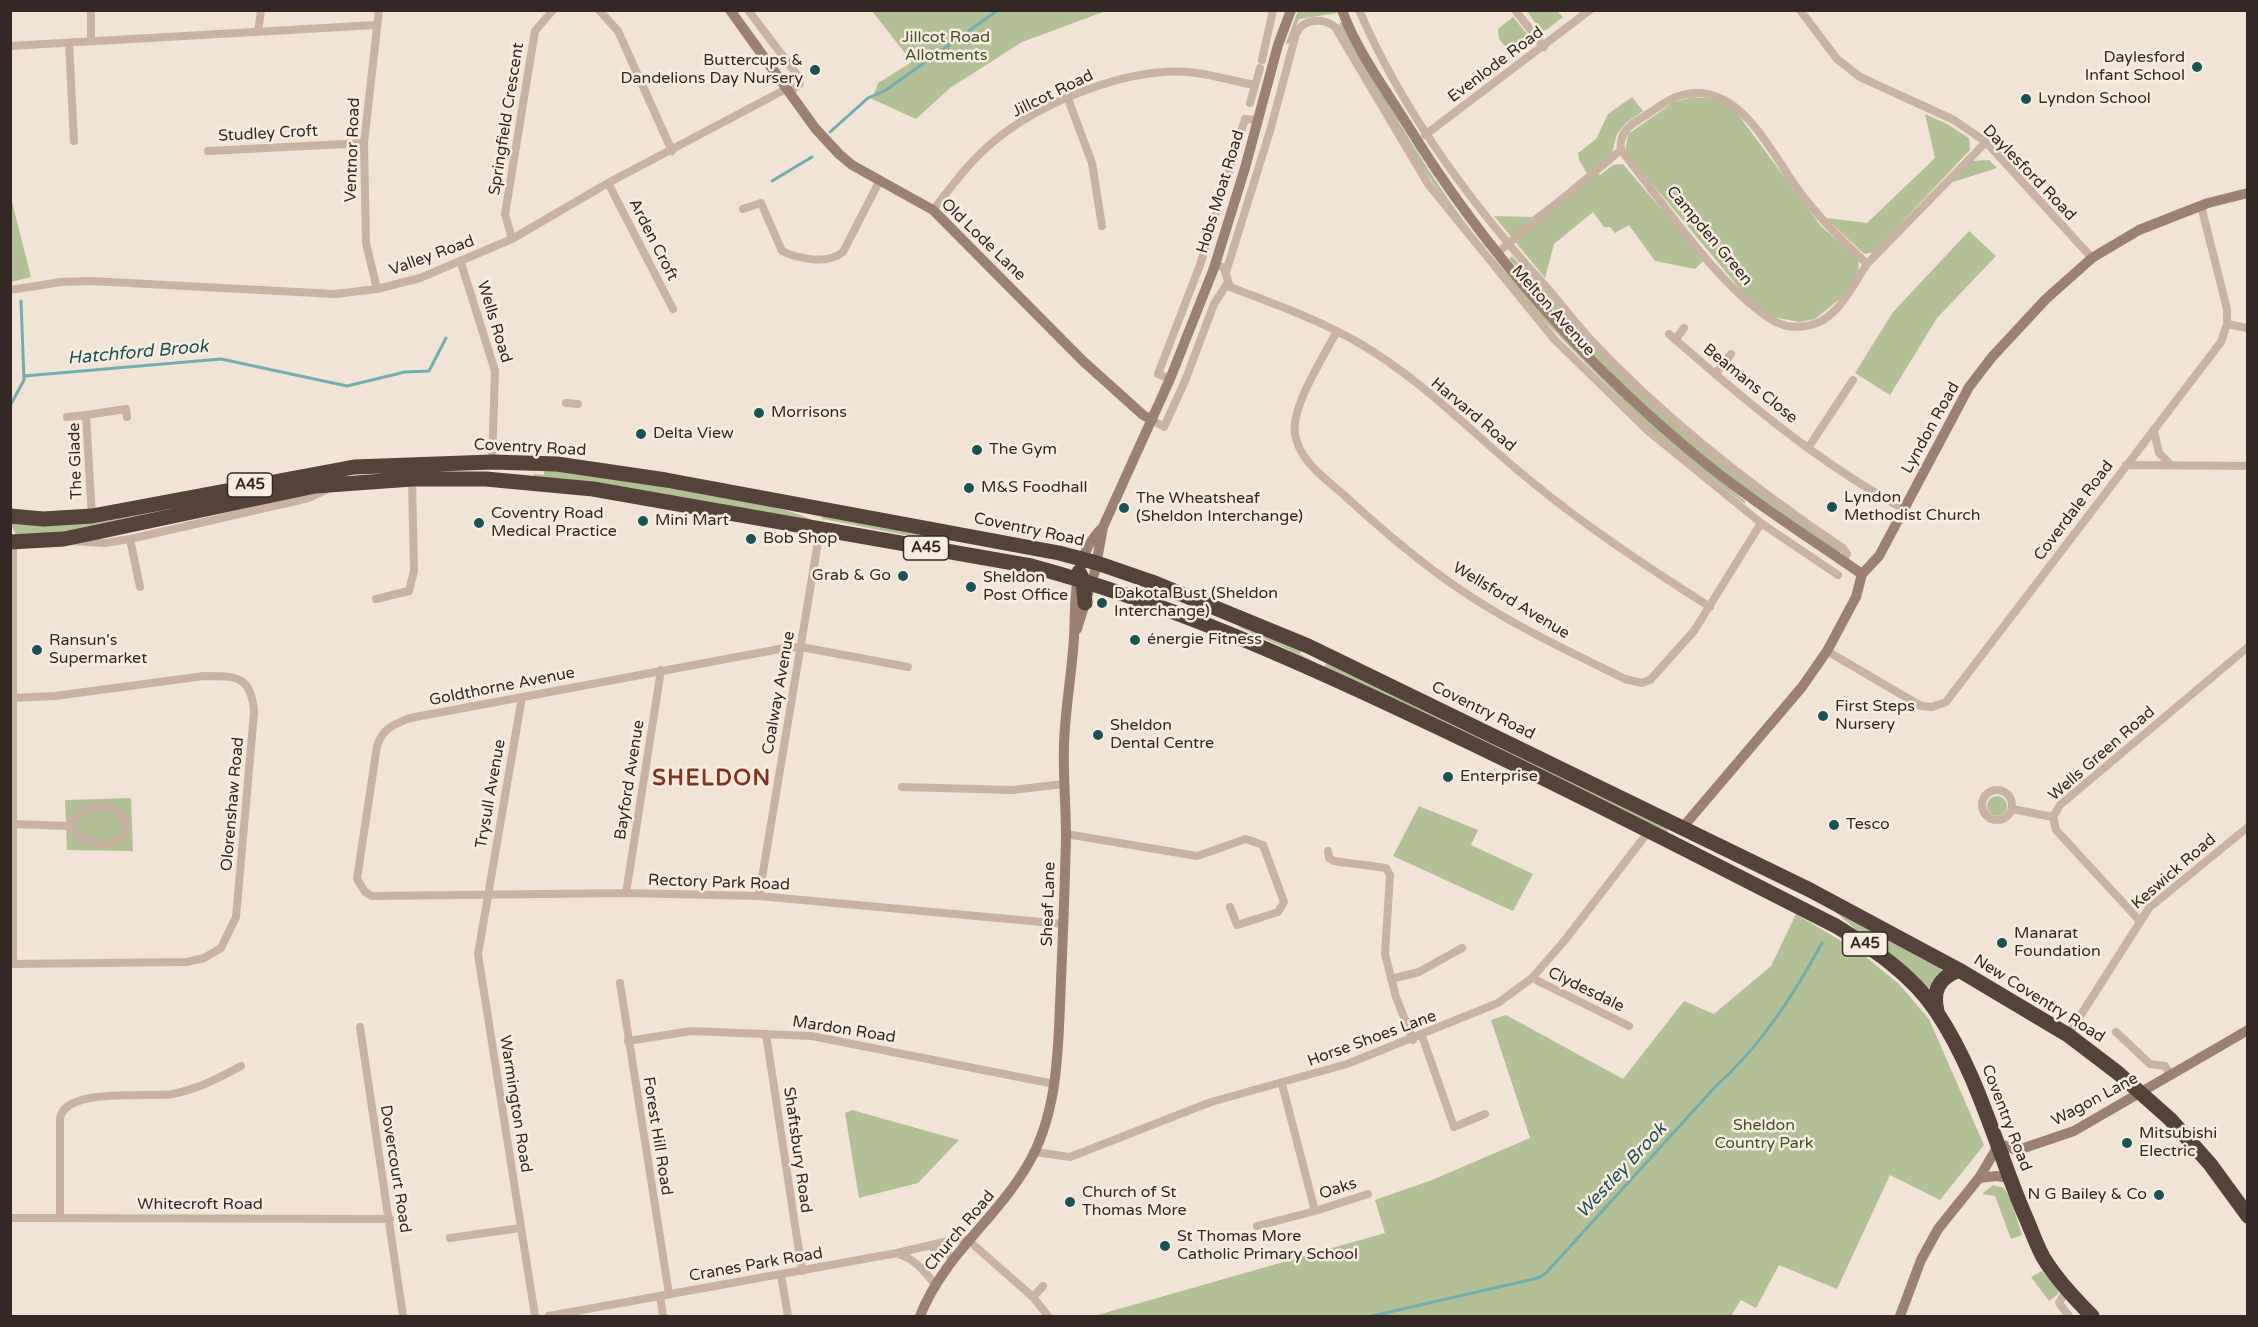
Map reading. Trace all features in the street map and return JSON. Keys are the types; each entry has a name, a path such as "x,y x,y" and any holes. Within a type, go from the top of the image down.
{"highway":[{"name":"Coventry Road","path":"10,516 43,519 92,516 354,467 492,462 577,466 775,502 819,520 963,547 992,559 1086,569 1214,620 1238,636 1319,670 1499,756 1836,926 1877,952 1908,977 1937,1011 1979,1090 2010,1178 2042,1254 2067,1289 2092,1317"},
{"name":"Coventry Road","path":"11,540 64,539 341,483 412,479 492,480 594,489 819,520 949,532 1003,541 1086,569 1224,610 1308,646 1820,895 1959,970"},
{"path":"1079,603 1086,569"},
{"path":"1683,827 1685,840 1813,904 1836,926"},
{"path":"1937,1011 1934,1000 1937,986 1959,970"},
{"name":"New Coventry Road","path":"1959,970 2067,1035 2118,1073 2170,1119 2205,1158 2247,1216"}],"street":[{"path":"91,10 91,41"},
{"path":"258,32 261,10"},
{"name":"Ventnor Road","path":"377,289 366,243 364,143 376,25 380,10"},
{"name":"Springfield Crescent","path":"513,239 505,214 535,31 553,10"},
{"path":"599,10 618,31 672,151"},
{"name":"Old Lode Lane","path":"730,10 815,128 839,154 852,165 933,210 1083,361 1143,415 1152,420"},
{"path":"748,10 798,76 800,84 787,91"},
{"path":"1250,103 1273,10"},
{"name":"Hobs Moat Road","path":"1086,569 1101,540 1103,527 1170,379 1202,301 1258,120 1278,45 1291,10"},
{"name":"Melton Avenue","path":"1359,10 1386,65 1427,133 1508,245 1590,339 1706,448 1760,491 1843,548 1847,554 1843,561"},
{"path":"1515,10 1544,47"},
{"name":"Evenlode Road","path":"1417,141 1590,10"},
{"name":"Daylesford Road","path":"1800,10 1837,59 1860,77 1954,120 1986,142 2092,258"},
{"path":"1330,23 1343,15"},
{"name":"Melton Avenue","path":"1343,15 1417,141 1462,207 1497,253 1598,365 1692,452 1753,501 1862,574"},
{"name":"Hobs Moat Road","path":"1226,272 1270,131 1296,34 1303,23 1314,21 1330,23"},
{"name":"Melton Avenue","path":"1330,23 1335,27 1428,184 1554,339 1648,431 1745,511 1835,573"},
{"path":"10,46 376,25"},
{"path":"69,43 74,141"},
{"name":"Jillcot Road","path":"933,210 965,168 994,141 1028,118 1093,87 1143,74 1187,72 1255,85"},
{"name":"Valley Road","path":"10,290 61,282 92,281 335,294 377,289 420,278 513,239 608,183 787,91"},
{"path":"1497,253 1621,150 1620,141 1624,131 1675,98 1703,93 1718,97 1746,116 1822,219 1867,264"},
{"path":"1068,99 1092,163 1102,226"},
{"name":"Hobs Moat Road","path":"1170,379 1158,374 1200,264 1245,119 1258,120"},
{"name":"Campden Green","path":"1621,150 1715,268 1770,319 1797,327 1819,322 1843,299 1867,264 1986,142"},
{"name":"Studley Croft","path":"208,151 364,143"},
{"path":"743,209 761,203 782,251 797,258 835,258 843,252 880,180"},
{"name":"Arden Croft","path":"608,183 673,309"},
{"name":"Lyndon Road","path":"1683,827 1777,719 1827,651 1856,597 1862,574 1879,556 1969,387 1992,357 2046,299 2092,258 2139,230 2201,206 2247,193"},
{"path":"2201,206 2227,309 2227,324 2247,328"},
{"name":"Wells Road","path":"461,262 495,370 492,462"},
{"path":"1152,420 1164,427 1185,381 1214,304 1227,284 1226,272 1215,263"},
{"name":"Harvard Road","path":"1227,284 1317,320 1362,344 1416,384 1531,482 1617,548 1710,608"},
{"path":"1202,301 1214,304"},
{"name":"Coverdale Road","path":"1827,651 1921,706 1932,707 1946,702 2221,342 2227,324"},
{"name":"Beamans Close","path":"1684,328 1672,337 1715,374 1858,485 1904,509"},
{"name":"Wellsford Avenue","path":"1337,331 1297,412 1294,432 1298,446 1320,474 1378,526 1458,588 1553,644 1625,679 1642,683 1655,676 1694,631 1710,608 1761,523"},
{"path":"1715,374 1731,354"},
{"path":"1808,448 1853,380"},
{"path":"566,403 578,404"},
{"name":"The Glade","path":"92,516 86,415 126,409 127,417"},
{"path":"67,417 86,415"},
{"path":"2154,431 2159,453 2171,465"},
{"path":"2126,465 2247,466"},
{"path":"376,599 410,591 414,571 412,479"},
{"name":"Coventry Road","path":"64,539 82,544 130,539 309,498 341,483"},
{"path":"1745,511 1753,501"},
{"name":"Coalway Avenue","path":"759,896 801,647 819,520"},
{"path":"1776,533 1786,524"},
{"name":"Hobs Moat Road","path":"1086,569 1091,538 1103,527"},
{"path":"130,539 140,587"},
{"path":"11,540 12,964"},
{"name":"Sheaf Lane","path":"1027,1166 1035,1152 1048,1114 1054,1084 1066,834 1064,735 1079,603"},
{"name":"Goldthorne Avenue","path":"372,896 360,887 356,874 377,746 384,730 410,718 661,670 801,647 908,667"},
{"name":"Wells Green Road","path":"2139,920 2055,830 2053,818 2060,805 2247,647"},
{"name":"Bayford Avenue","path":"626,893 661,670"},
{"name":"Olorenshaw Road","path":"12,964 187,962 204,958 221,948 236,917 254,713 253,696 249,687 237,678 229,676 204,676 55,696 13,698"},
{"name":"Trysull Avenue","path":"486,896 522,697"},
{"path":"902,787 1012,790 1064,784"},
{"path":"2001,790 2009,795 2012,809 2006,818 1990,819 1983,812 1982,801 1987,793 2001,790"},
{"path":"11,824 67,826 92,844 101,846 126,833 126,820 116,810 99,806 83,811 67,826"},
{"path":"2012,809 2053,818"},
{"name":"Keswick Road","path":"2067,1035 2139,920 2149,908 2247,827"},
{"name":"Horse Shoes Lane","path":"1035,1152 1070,1157 1211,1102 1347,1064 1413,1040 1498,1004 1532,978 1565,940 1649,831"},
{"path":"1066,834 1197,856 1246,839 1255,841 1263,845 1284,902 1278,912 1237,926 1230,907"},
{"path":"1328,851 1329,858 1334,861 1386,868 1390,875 1385,954 1391,979 1413,1040"},
{"name":"Rectory Park Road","path":"372,896 626,893 759,896 1063,924"},
{"name":"Warmington Road","path":"486,896 478,954 535,1317"},
{"path":"1391,979 1419,972 1462,948"},
{"name":"Clydesdale","path":"1532,978 1629,1026"},
{"name":"Forest Hill Road","path":"620,983 669,1294"},
{"name":"Dovercourt Road","path":"360,1027 403,1317"},
{"name":"Wagon Lane","path":"1997,1144 2014,1149 2057,1138 2140,1093 2247,1030"},
{"name":"Mardon Road","path":"628,1041 691,1031 822,1037 1054,1084"},
{"name":"Wagon Lane","path":"2116,1032 2150,1064 2165,1066 2171,1075"},
{"name":"Shaftsbury Road","path":"766,1034 802,1271"},
{"path":"1422,1036 1454,1127 1485,1114"},
{"path":"60,1218 60,1118 65,1107 81,1098 174,1094 212,1081 241,1066"},
{"path":"1282,1084 1316,1210"},
{"path":"1900,1317 1921,1260 1938,1228 1979,1178 1997,1144"},
{"name":"Church Road","path":"920,1317 935,1284 952,1260 1000,1206 1027,1166"},
{"path":"1979,1178 1996,1176 2010,1178"},
{"name":"Oaks","path":"1257,1226 1368,1194"},
{"name":"Whitecroft Road","path":"10,1218 390,1219"},
{"path":"450,1238 520,1228"},
{"name":"Cranes Park Road","path":"549,1317 897,1254 957,1239 968,1240"},
{"path":"968,1240 1033,1297 1047,1316"},
{"path":"924,1246 941,1248 947,1251 952,1260"},
{"path":"897,1254 910,1258 919,1265 935,1284"},
{"path":"781,1275 788,1317"},
{"path":"1033,1297 1043,1286"},
{"path":"2067,1289 2059,1303 2069,1317"},
{"path":"660,1296 663,1317"}],"green space":[{"name":"Jillcot Road Allotments","path":"872,11 1106,11 1022,42 950,88 916,119 872,99 878,83 912,62"},
{"path":"1298,11 1336,11 1337,13 1299,19 1289,44 1286,43"},
{"path":"1527,11 1557,11 1563,17 1546,30 1540,30"},
{"path":"1513,17 1528,35 1527,45 1513,56 1499,39 1498,29"},
{"path":"1343,23 1429,170 1489,253 1543,313 1719,480 1745,501 1745,504 1655,434 1529,305 1474,239 1417,161 1339,26"},
{"path":"1632,97 1643,111 1626,123 1617,134 1612,153 1594,168 1600,175 1613,165 1623,164 1704,260 1695,269 1655,261 1629,225 1615,233 1610,227 1604,227 1593,212 1554,244 1545,278 1494,216 1532,217 1588,175 1579,160 1578,153 1596,139 1608,114"},
{"path":"1693,97 1717,99 1734,109 1820,225 1859,260 1858,273 1841,298 1815,319 1799,322 1773,317 1745,295 1625,151 1628,134 1674,102"},
{"path":"1925,114 1969,138 1970,150 1874,252 1864,254 1826,218 1867,223 1935,158"},
{"path":"1989,160 1997,168 1950,183 1972,161"},
{"path":"10,194 31,277 11,282 10,282"},
{"path":"1969,231 1996,256 1937,318 1890,395 1855,373 1893,312"},
{"path":"1512,256 1630,382 1839,548 1840,554 1747,491 1703,457 1643,404 1561,319 1509,259"},
{"path":"544,469 642,482 732,498 801,515 816,523 533,478 534,474 544,475"},
{"path":"278,484 74,532 16,535 10,522"},
{"path":"820,516 930,533 948,541 946,543 823,519"},
{"path":"1242,622 1302,649 1300,654 1317,663 1239,627"},
{"path":"1309,653 1667,825 1668,836 1324,668 1326,663"},
{"path":"1997,796 2004,799 2007,806 2004,813 1997,816 1990,813 1987,806 1990,799"},
{"path":"131,798 133,851 67,850 65,800"},
{"path":"1419,806 1478,830 1471,845 1533,874 1513,911 1393,856"},
{"path":"1833,910 1941,967 1942,971 1929,988 1925,988"},
{"name":"Sheldon Country Park","path":"1796,914 1861,953 1899,984 1929,1019 1984,1145 1940,1200 1890,1175 1837,1289 1779,1265 1756,1308 1741,1300 1731,1316 1094,1316 1385,1233 1375,1200 1432,1180 1530,1138 1491,1020 1506,1015 1623,1079 1684,1001 1714,1014 1771,966"},
{"path":"852,1110 959,1140 918,1183 859,1198 845,1113"},
{"path":"1993,1185 2004,1188 2011,1200 2022,1235 2011,1239 1995,1196 1982,1194"},
{"path":"2042,1271 2058,1290 2058,1294 2049,1301 2031,1277"}],"waterway":[{"name":"Hatchford Brook","path":"830,132 868,98 886,90 998,10"},
{"name":"Hatchford Brook","path":"772,181 812,157"},
{"name":"Hatchford Brook","path":"10,406 24,380 21,301"},
{"name":"Hatchford Brook","path":"24,376 221,359 347,386 405,372 429,371 446,338"},
{"name":"Westley Brook","path":"1372,1316 1538,1278 1546,1273 1715,1087 1747,1055 1788,1001 1822,943"}],"place":[{"name":"Daylesford Infant School","path":"2197,67"},
{"name":"Buttercups & Dandelions Day Nursery","path":"815,70"},
{"name":"Lyndon School","path":"2026,99"},
{"name":"Morrisons","path":"759,413"},
{"name":"Delta View","path":"641,434"},
{"name":"The Gym","path":"977,450"},
{"name":"M&S Foodhall","path":"969,488"},
{"name":"Lyndon Methodist Church","path":"1832,507"},
{"name":"The Wheatsheaf (Sheldon Interchange)","path":"1124,508"},
{"name":"Mini Mart","path":"643,521"},
{"name":"Coventry Road Medical Practice","path":"479,523"},
{"name":"Bob Shop","path":"751,539"},
{"name":"Grab & Go","path":"903,576"},
{"name":"Sheldon Post Office","path":"971,587"},
{"name":"Dakota Bust (Sheldon Interchange)","path":"1102,603"},
{"name":"énergie Fitness","path":"1135,640"},
{"name":"Ransun's Supermarket","path":"37,650"},
{"name":"First Steps Nursery","path":"1823,716"},
{"name":"Sheldon Dental Centre","path":"1098,735"},
{"name":"Enterprise","path":"1448,777"},
{"name":"Tesco","path":"1834,825"},
{"name":"Manarat Foundation","path":"2002,943"},
{"name":"Mitsubishi Electric","path":"2127,1143"},
{"name":"N G Bailey & Co","path":"2159,1195"},
{"name":"Church of St Thomas More","path":"1070,1202"},
{"name":"St Thomas More Catholic Primary School","path":"1165,1246"}],"district":[{"name":"SHELDON","path":"712,779"}]}
